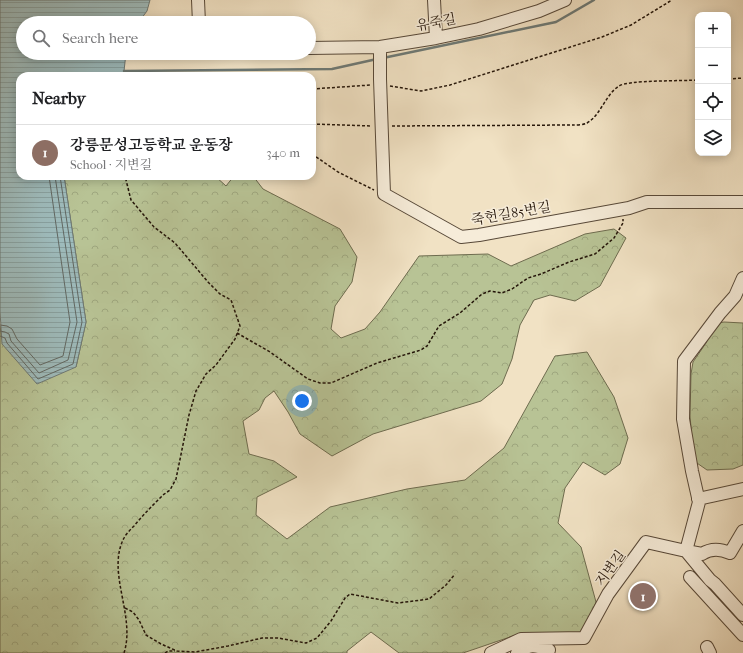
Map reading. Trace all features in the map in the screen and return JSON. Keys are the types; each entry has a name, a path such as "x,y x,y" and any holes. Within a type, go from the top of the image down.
{"street":[{"path":"198,0 199,16"},
{"path":"434,0 436,38"},
{"name":"유죽길","path":"316,48 380,52 479,29 539,11 565,0"},
{"path":"380,52 384,194"},
{"name":"죽헌길85번길","path":"384,194 461,237 629,208 647,202 743,202"},
{"path":"686,552 699,502 692,472 684,419 684,361 720,313 735,296 743,278"},
{"path":"698,499 743,489"},
{"path":"686,552 702,554 708,550 724,550 730,553 743,531"},
{"name":"지변길","path":"491,653 506,649 521,639 584,638 608,594 646,542 686,552"},
{"path":"686,552 743,615"},
{"path":"690,577 743,635"},
{"path":"517,653 527,646 537,646 550,650"}],"path":[{"path":"316,89 380,82 421,91 450,85 602,37 631,25 672,0"},
{"path":"731,79 743,78"},
{"path":"316,124 381,126 586,124 595,116 611,94 619,86 631,83 695,80"},
{"path":"316,157 345,175 384,194"},
{"path":"124,653 127,645 128,628 120,580 118,562 119,548 124,537 163,495 170,490 176,479 189,414 196,392 206,374 216,365 235,339 240,326 231,300 220,294 208,282 176,242 151,223 131,200 126,180"},
{"path":"237,333 270,352 308,379 320,383 331,383 378,363 421,350 427,346 439,326 460,313 482,294 490,291 502,293 512,289 528,278 542,274 569,262 595,254 614,238 620,230 623,223 623,218 628,216 629,208"},
{"path":"165,653 168,651 195,652 262,638 278,638 306,643 317,638 331,621 345,598 350,594 398,603 429,599 446,585 455,574"},
{"path":"125,608 133,612 139,620 146,635 177,651"}],"green space":[{"path":"65,180 219,180 226,186 231,180 256,180 263,189 340,229 357,257 352,282 335,306 331,329 341,338 365,329 380,312 419,256 488,254 511,266 585,234 614,229 626,238 600,286 575,301 550,295 534,300 520,325 512,359 502,384 481,401 373,434 332,456 300,434 274,391 265,398 259,410 243,421 249,454 274,461 297,477 257,497 256,515 287,539 330,507 407,489 465,480 504,448 555,356 587,352 614,397 628,438 620,464 605,475 583,462 565,488 558,523 581,547 596,602 584,638 513,636 463,653 399,653 371,632 347,651 347,653 0,653 0,326 2,339 76,367 86,322"},
{"path":"724,322 743,323 743,465 733,469 707,470 694,461 690,416 691,374 693,362 706,343 714,324"}],"water":[{"path":"0,0 150,0 147,11 143,16 16,16 16,60 125,60 123,72 16,72 16,180 65,180 86,322 76,367 37,384 2,344 0,311"}],"waterway":[{"path":"383,58 556,22 594,0"},
{"path":"124,71 332,69 377,59"}],"place":[{"name":"강릉문성고등학교 운동장","path":"643,596"}]}
